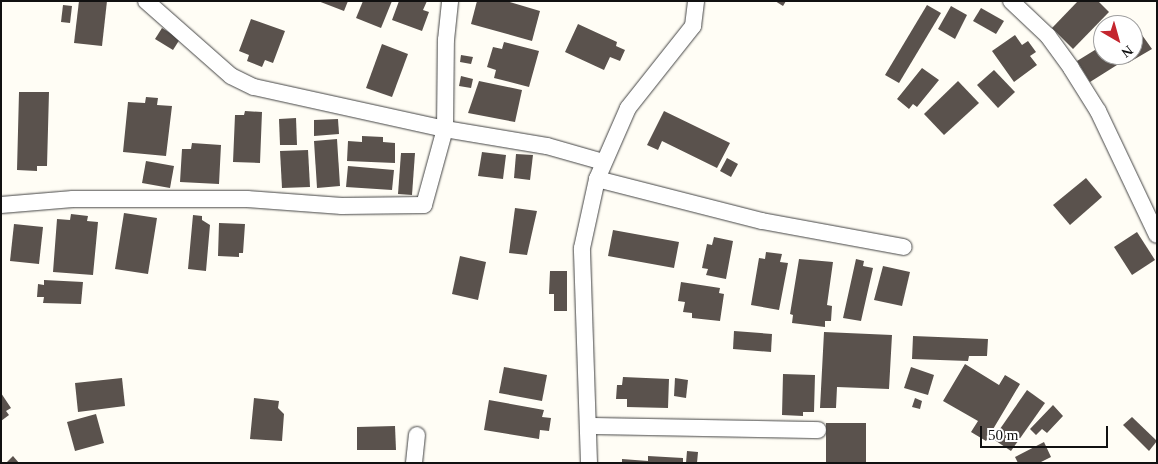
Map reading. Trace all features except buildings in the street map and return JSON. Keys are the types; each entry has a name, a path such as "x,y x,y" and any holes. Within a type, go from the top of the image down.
{"street":[{"path":"146,1 231,76 254,87 445,128 548,146 603,162"},
{"path":"1,205 72,199 247,199 342,206 424,205 445,128 446,40 450,1"},
{"path":"589,463 582,248 597,179 628,108 693,26 696,1"},
{"path":"1011,1 1048,36 1071,68 1098,112 1157,235"},
{"path":"597,179 762,221 904,247"},
{"path":"588,426 818,430"},
{"path":"414,463 417,435"}]}
